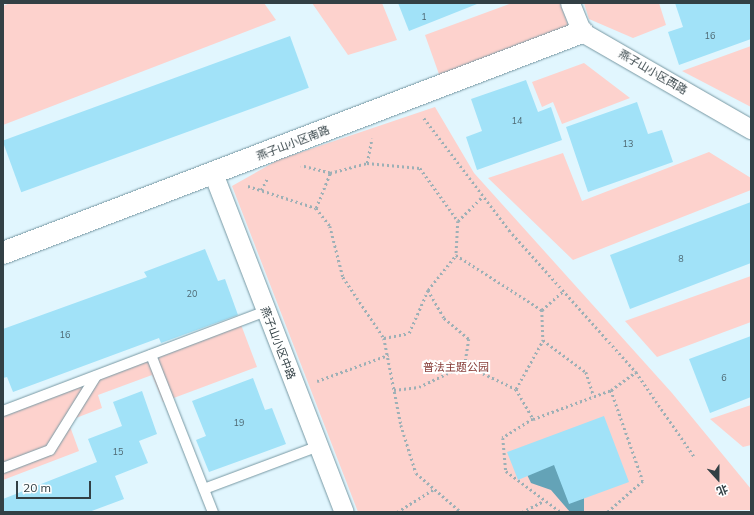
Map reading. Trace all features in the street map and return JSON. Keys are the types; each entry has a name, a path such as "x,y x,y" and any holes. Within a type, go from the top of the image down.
{"street":[{"path":"570,3 582,32"},
{"name":"燕子山小区西路","path":"582,32 751,129"},
{"name":"燕子山小区南路","path":"3,253 582,32"},
{"name":"燕子山小区中路","path":"213,173 344,512"}],"lane":[{"path":"3,411 266,311"},
{"path":"151,355 213,512"},
{"path":"3,468 50,450 96,376"},
{"path":"204,489 319,446"}],"path":[{"path":"422,116 483,196 563,291 636,372 694,456"},
{"path":"293,164 330,173 368,163 420,168 458,221 456,255 428,290 409,333 384,338"},
{"path":"271,172 261,190 316,208 330,226 343,277 384,338 401,425 416,473 461,512"},
{"path":"316,208 330,173"},
{"path":"458,221 483,196"},
{"path":"456,255 542,310"},
{"path":"428,290 444,318 469,339 465,365"},
{"path":"516,389 543,340 542,310 563,291"},
{"path":"543,340 586,372 594,396"},
{"path":"296,389 388,355"},
{"path":"465,365 516,389 533,419"},
{"path":"394,390 419,387 465,365"},
{"path":"561,512 544,501 506,471 503,438 533,419 611,390 636,372"},
{"path":"608,512 643,481 611,390"},
{"path":"397,512 434,489"},
{"path":"522,512 544,501"}],"green space":[{"path":"10,3 264,3 276,20 3,125 3,6"},
{"path":"312,3 382,3 397,40 348,55"},
{"path":"512,3 560,3 570,30 440,77 425,35"},
{"path":"584,3 659,3 666,25 633,38 589,19"},
{"path":"751,46 751,107 682,71"},
{"path":"584,63 630,98 562,124 553,102 542,107 532,82"},
{"name":"普法主题公园","path":"435,107 474,173 672,393 751,489 751,510 358,512 232,186 278,160"},
{"path":"709,152 751,178 751,190 573,260 488,178 563,153 582,201"},
{"path":"751,276 751,322 657,357 625,321"},
{"path":"240,322 257,367 163,402 152,375 98,395 102,408 68,421 79,451 3,480 3,411"},
{"path":"751,405 751,445 743,447 710,419"}],"water":[{"path":"538,447 584,494 584,512 570,512 551,490 531,483 521,462"}],"building":[{"path":"398,3 477,3 477,4 409,31"},
{"path":"675,3 751,3 751,39 679,65 668,32 683,27"},
{"path":"290,36 309,88 21,192 3,140"},
{"path":"526,80 538,112 551,107 562,140 477,170 466,137 482,131 471,99"},
{"path":"637,102 648,134 662,130 673,162 588,192 566,127"},
{"path":"751,202 751,263 630,309 610,255"},
{"path":"205,249 218,281 225,279 238,315 161,343 159,338 13,392 7,377 3,378 3,329 147,277 144,272"},
{"path":"751,336 751,397 710,413 689,359"},
{"path":"253,378 265,410 272,408 286,444 209,472 196,440 206,436 192,401"},
{"path":"142,391 157,434 139,441 148,463 115,476 124,499 89,512 3,512 3,499 97,462 88,439 122,426 113,402"},
{"path":"604,416 629,482 569,504 554,465 518,480 507,452"}]}
